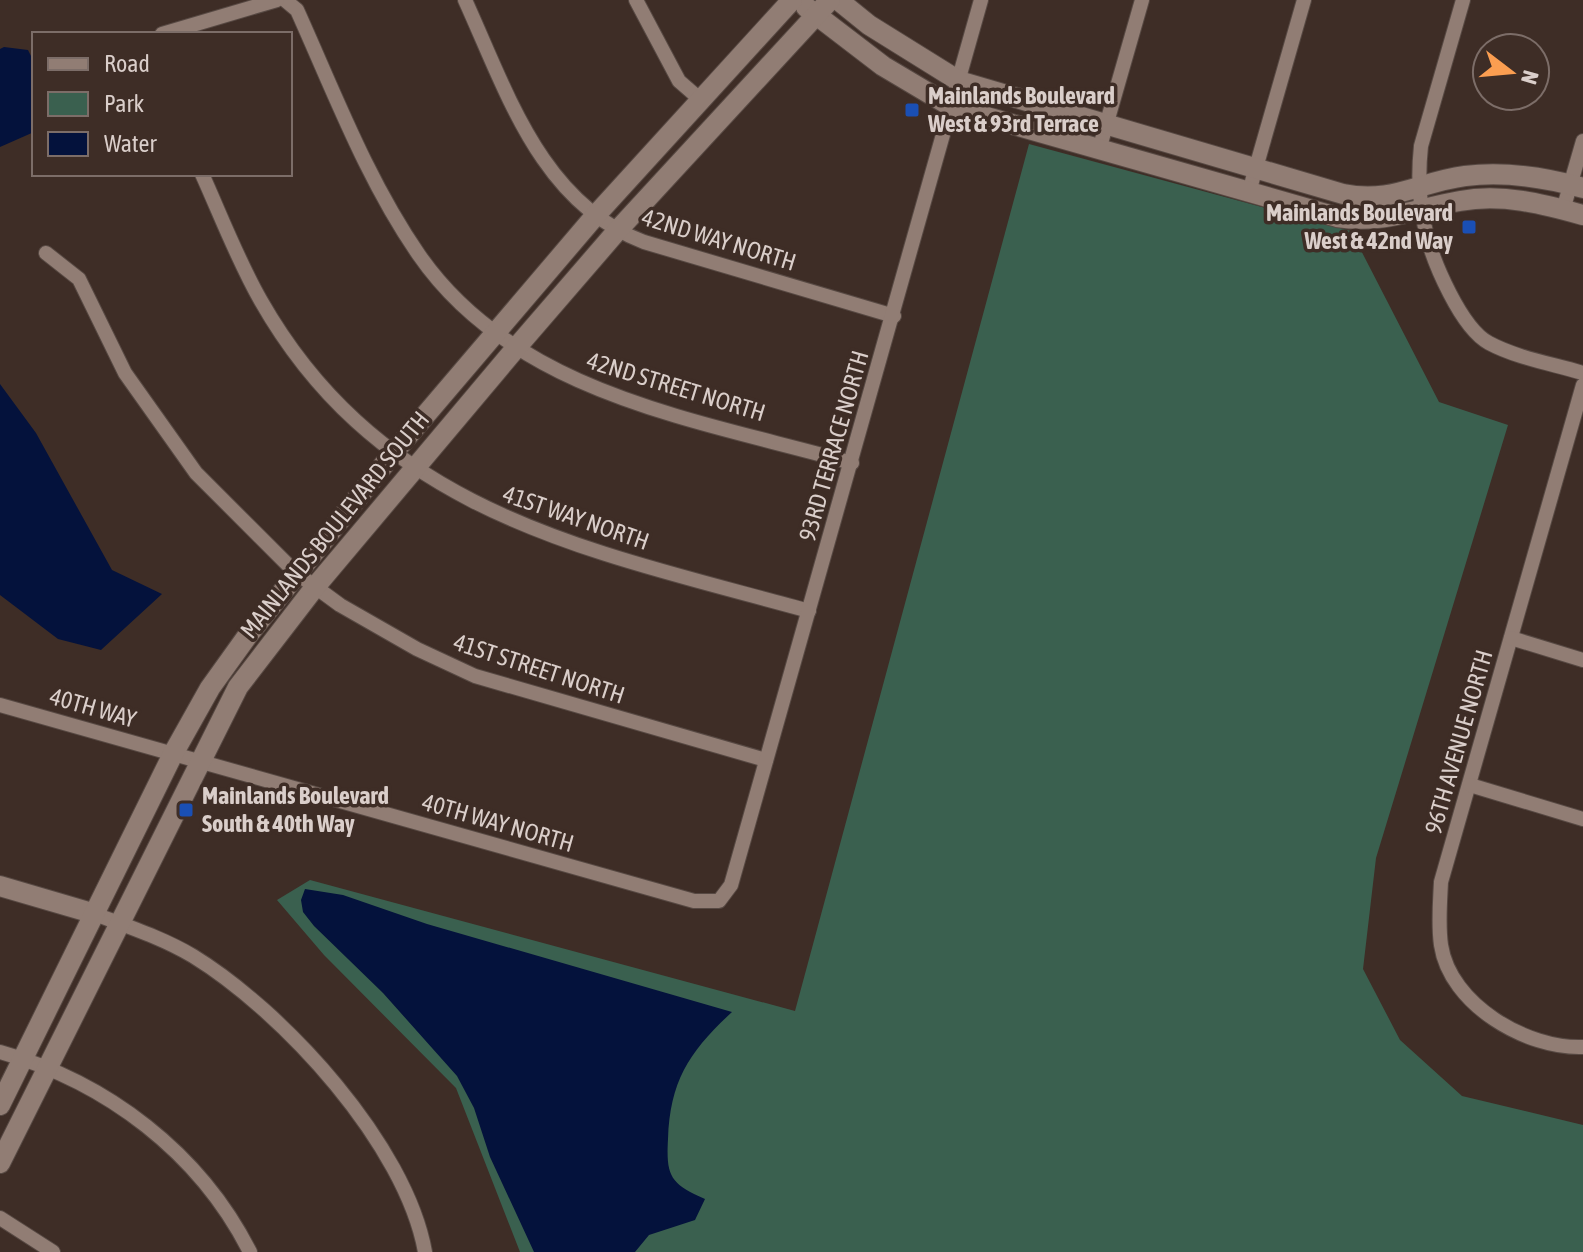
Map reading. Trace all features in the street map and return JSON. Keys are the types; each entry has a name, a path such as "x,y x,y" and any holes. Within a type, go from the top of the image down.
{"street":[{"path":"169,32 277,0"},
{"name":"42ND STREET NORTH","path":"285,0 297,10 390,211 421,258 496,335 583,384 852,463"},
{"name":"42ND WAY NORTH","path":"465,0 523,128 546,165 595,216 617,231 894,316"},
{"path":"636,0 679,81 702,101"},
{"path":"794,0 822,8 883,66 952,107 1249,192 1364,221 1390,219 1461,200 1495,198 1573,213 1583,141"},
{"name":"MAINLANDS BOULEVARD SOUTH","path":"0,1105 92,913 210,688 295,572 394,452 595,216 794,0"},
{"path":"838,0 869,25 959,81 1106,126 1365,198 1387,198 1462,176 1506,173 1577,186"},
{"name":"93RD TERRACE NORTH","path":"719,901 731,885 981,0"},
{"path":"1099,150 1142,0"},
{"path":"1249,192 1304,0"},
{"path":"1463,0 1421,146 1420,188 1426,234 1459,312 1472,330 1487,343 1583,373"},
{"name":"MAINLANDS BOULEVARD SOUTH","path":"0,1163 198,761 238,687 315,587 516,348 617,231 822,8"},
{"name":"41ST WAY NORTH","path":"203,176 261,300 288,343 351,414 394,452 482,508 536,532 809,611"},
{"name":"41ST STREET NORTH","path":"46,253 79,279 125,373 168,437 216,496 295,572 315,587 417,649 475,676 766,760"},
{"name":"96TH AVENUE NORTH","path":"1576,1048 1534,1040 1488,1016 1462,986 1441,948 1441,882 1583,385"},
{"path":"1511,638 1583,660"},
{"name":"40TH WAY","path":"0,705 173,754"},
{"name":"40TH WAY NORTH","path":"173,754 694,901 719,901"},
{"path":"1470,785 1583,819"},
{"path":"0,886 118,922 192,956 234,985 280,1024 358,1114 393,1170 422,1233 425,1252"},
{"path":"0,1052 23,1058 82,1085 142,1121 196,1169 232,1218 250,1252"},
{"path":"0,1218 53,1252"}],"green space":[{"path":"1029,144 1351,231 1439,402 1508,425 1376,858 1363,969 1400,1040 1462,1096 1583,1125 1583,1252 520,1252 456,1088 324,955 277,900 310,880 795,1011"}],"water":[{"path":"0,49 28,50 32,58 32,133 0,147"},
{"path":"0,384 36,433 112,570 162,594 101,650 58,639 0,595"},
{"path":"305,889 343,895 427,924 732,1012 694,1054 678,1083 673,1100 668,1162 677,1183 705,1199 695,1220 649,1235 635,1252 534,1252 490,1157 474,1108 457,1076 383,993 314,926 303,912 301,900"}],"place":[{"name":"Mainlands Boulevard West & 93rd Terrace","path":"912,110"},
{"name":"Mainlands Boulevard West & 42nd Way","path":"1469,227"},
{"name":"Mainlands Boulevard South & 40th Way","path":"186,810"}]}
